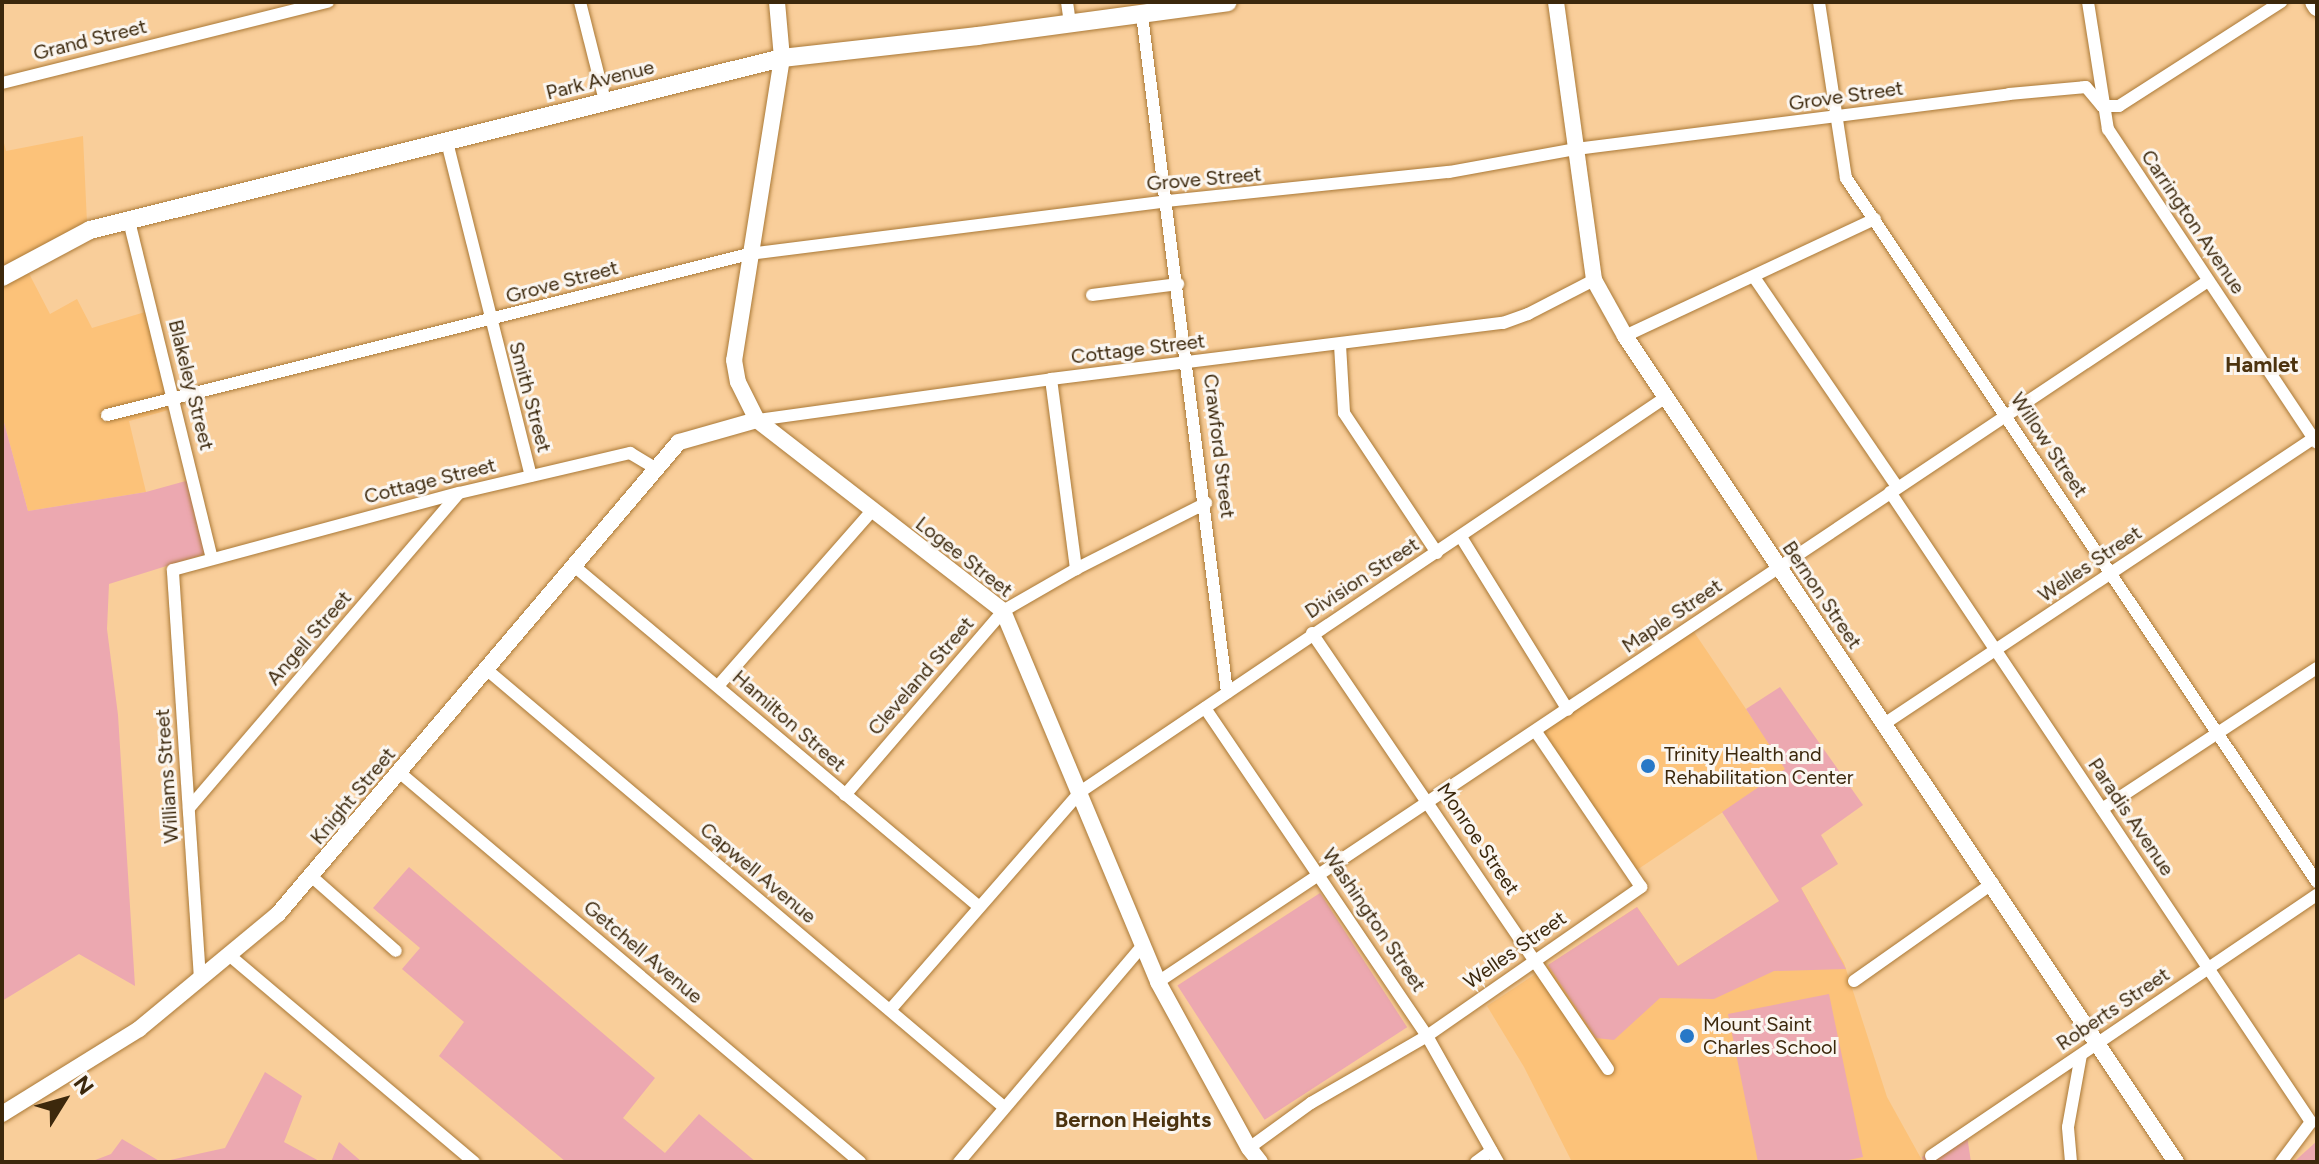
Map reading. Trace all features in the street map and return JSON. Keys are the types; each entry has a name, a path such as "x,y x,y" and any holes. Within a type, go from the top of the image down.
{"main road":[{"name":"Park Avenue","path":"2,277 90,230 782,58 1228,2"},
{"path":"2314,2 2317,7"}],"street":[{"name":"Grand Street","path":"2,83 328,2"},
{"path":"580,2 605,101"},
{"name":"Logee Street","path":"777,2 782,58 734,360 738,382 757,420 1003,611 1158,982 1249,1148 1260,1162"},
{"path":"1067,2 1070,24"},
{"name":"Bernon Street","path":"1556,2 1594,280 1625,336 1993,883 2176,1162"},
{"name":"Willow Street","path":"1819,2 1846,178 2317,882"},
{"name":"Carrington Avenue","path":"2088,2 2108,129 2316,440"},
{"path":"2102,106 2119,106 2281,2"},
{"name":"Crawford Street","path":"1142,15 1206,503 1227,693"},
{"name":"Grove Street","path":"107,415 175,401 749,254 1167,201 1449,172 1576,149 2086,87 2102,106"},
{"name":"Smith Street","path":"447,142 489,322 531,476"},
{"path":"1625,336 1875,219"},
{"name":"Blakeley Street","path":"129,221 212,558"},
{"name":"Paradis Avenue","path":"1754,277 1996,652 2311,1122 2281,1162"},
{"name":"Cottage Street","path":"679,442 757,420 1051,379 1503,323 1528,314 1594,280"},
{"name":"Maple Street","path":"1158,982 2208,281"},
{"path":"1092,295 1178,284"},
{"path":"1340,345 1344,413 1437,553"},
{"path":"1051,379 1076,569"},
{"name":"Division Street","path":"890,1010 1080,792 1666,397"},
{"name":"Welles Street","path":"1884,724 2316,440"},
{"name":"Knight Street","path":"2,1114 139,1029 278,914 679,442"},
{"name":"Cottage Street","path":"173,570 459,493 630,453 655,468"},
{"name":"Angell Street","path":"189,808 459,493"},
{"name":"Cleveland Street","path":"845,795 1003,611 1076,569 1206,503"},
{"path":"718,686 872,511"},
{"path":"1461,537 1568,710"},
{"name":"Hamilton Street","path":"574,566 978,906"},
{"name":"Williams Street","path":"173,570 200,979"},
{"name":"Monroe Street","path":"1312,633 1608,1069"},
{"path":"2102,809 2317,668"},
{"name":"Capwell Avenue","path":"486,669 1004,1107"},
{"name":"Washington Street","path":"1205,708 1427,1036 1494,1157"},
{"name":"Welles Street","path":"1249,1148 1311,1103 1427,1036 1641,887 1536,732"},
{"name":"Getchell Avenue","path":"399,772 860,1162"},
{"path":"311,876 396,951"},
{"path":"1854,981 1993,883"},
{"name":"Roberts Street","path":"1931,1156 2317,895"},
{"path":"959,1162 1142,946"},
{"path":"229,955 474,1162"},
{"path":"2071,1162 2068,1127 2081,1055"},
{"path":"1476,1162 1494,1157"}],"shaded area":[{"path":"2,135 6,151 83,136 87,223 22,260 50,314 77,299 92,328 155,309 179,407 129,421 146,492 28,511 2,415"},
{"path":"2,415 28,511 146,492 193,479 208,553 109,584 107,629 118,715 135,986 79,954 2,1001"},
{"path":"1692,629 1787,769 1633,873 1539,732"},
{"path":"1780,687 1863,805 1821,835 1838,864 1801,888 1846,969 1774,971 1714,999 1660,998 1614,1040 1596,1038 1548,965 1637,907 1678,966 1779,901 1722,812 1785,769 1746,709"},
{"path":"409,867 655,1078 623,1118 665,1153 699,1114 756,1162 566,1162 439,1056 464,1022 402,969 420,948 373,908"},
{"name":"Mount Saint Charles School","path":"1801,888 1844,963 1887,1097 1923,1162 1572,1162 1524,1067 1487,1006 1637,907 1678,966"},
{"path":"1320,893 1407,1027 1265,1120 1177,986"},
{"path":"1829,994 1863,1157 1839,1162 1758,1162 1728,1014"},
{"path":"265,1072 302,1096 284,1142 321,1162 161,1162 225,1148"},
{"path":"1966,1129 1971,1162 1923,1162 1922,1157"},
{"path":"122,1139 161,1162 90,1162 111,1154"},
{"path":"2317,1141 2317,1162 2294,1162 2296,1160"},
{"path":"339,1142 362,1162 331,1162"}],"place":[{"name":"Trinity Health and Rehabilitation Center","path":"1648,766"},
{"name":"Mount Saint Charles School","path":"1687,1036"}],"district":[{"name":"Hamlet","path":"2262,365"},
{"name":"Bernon Heights","path":"1133,1120"}]}
